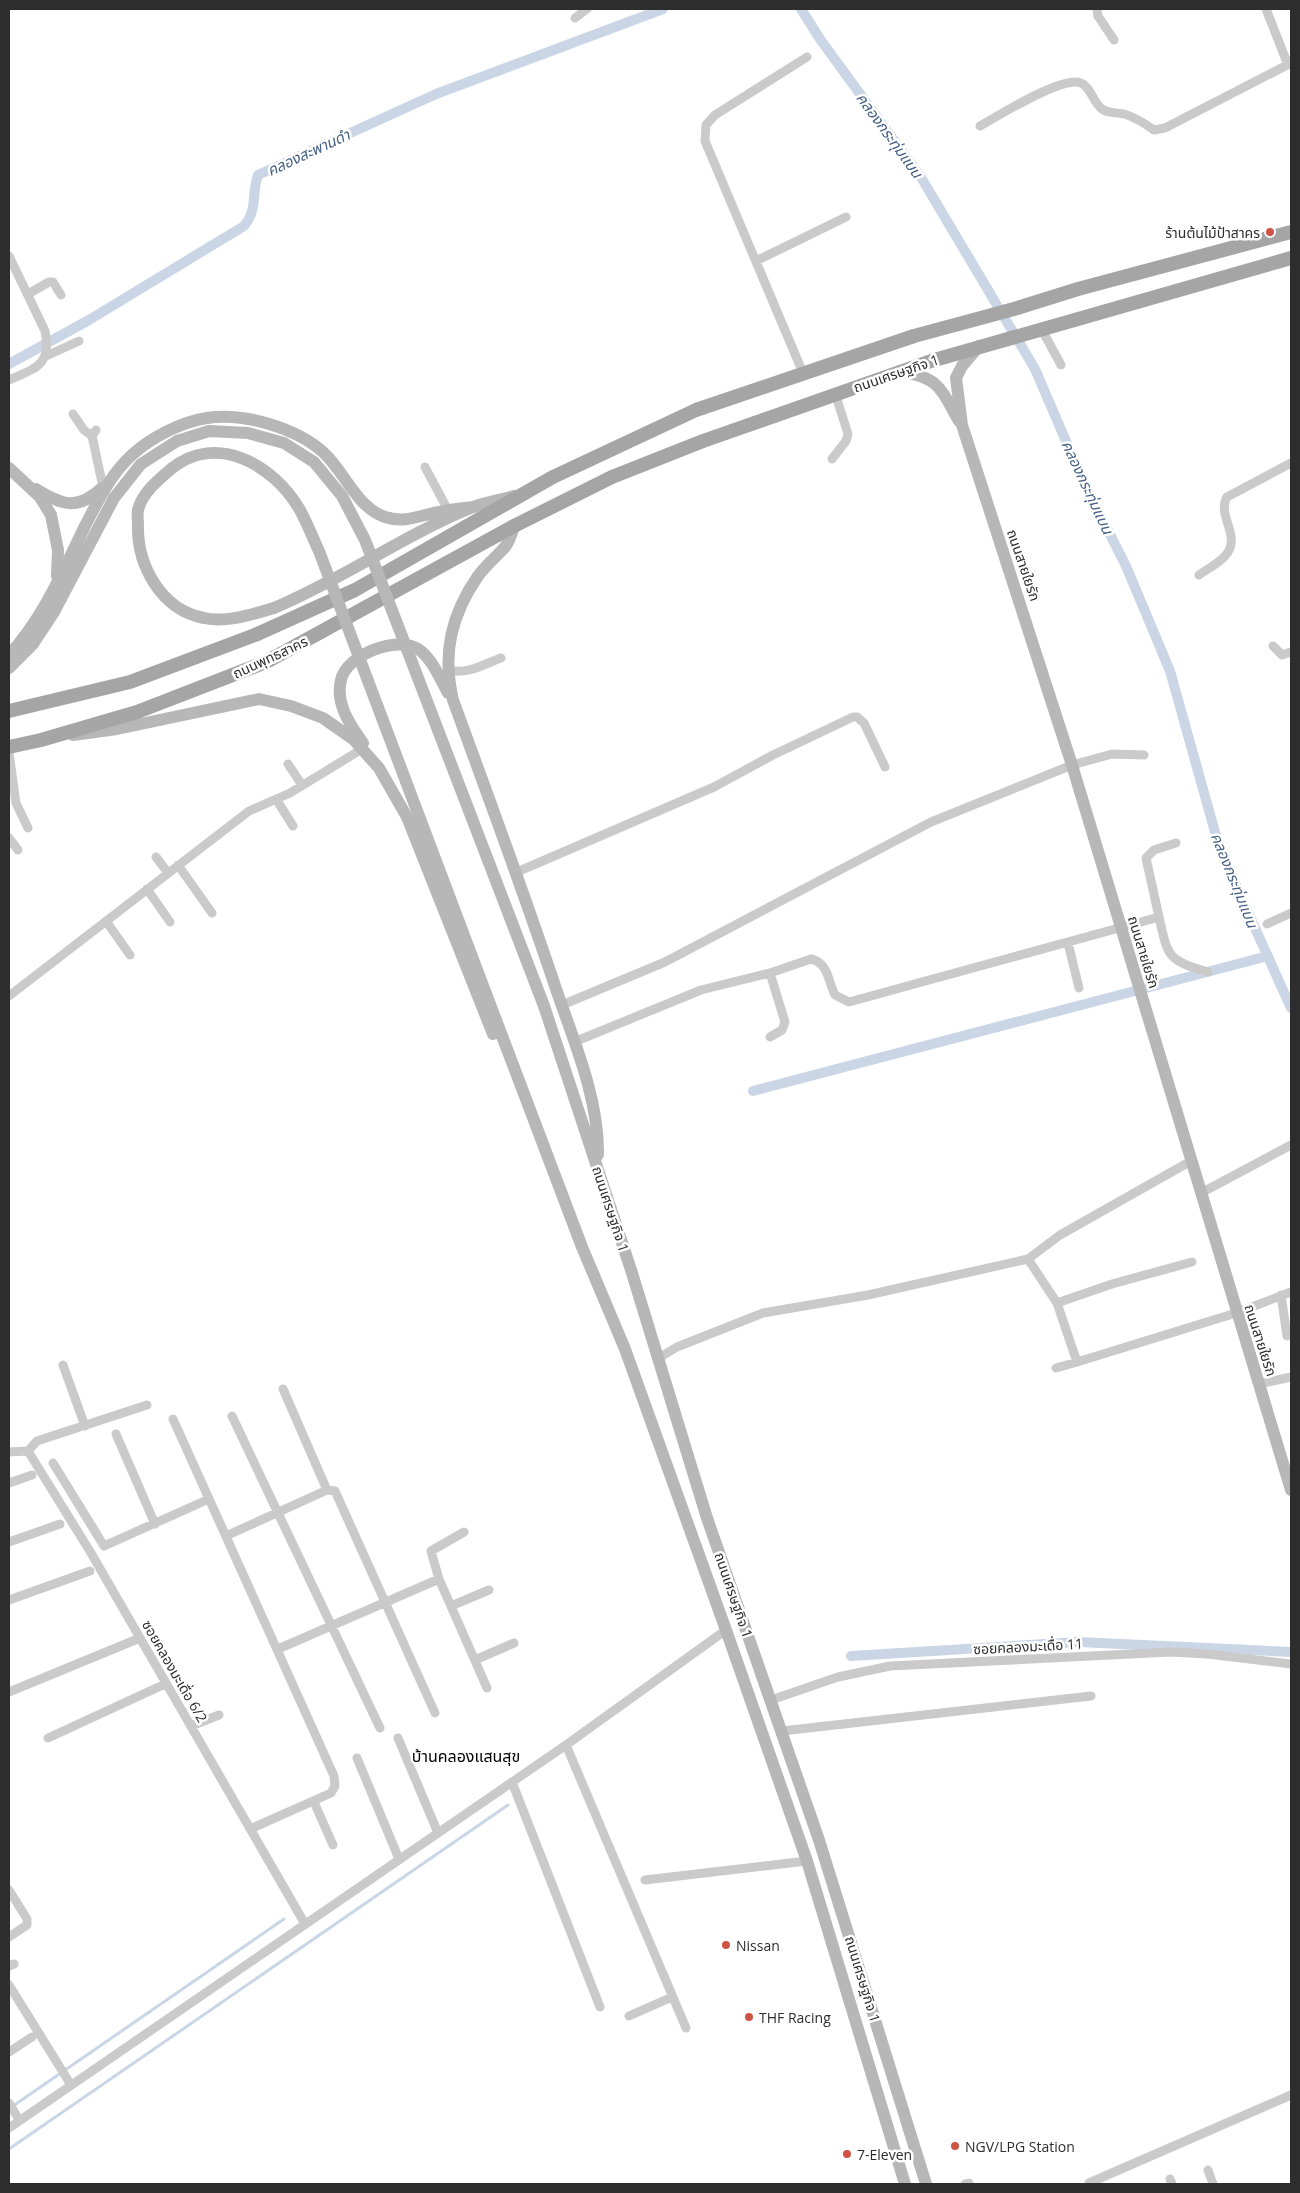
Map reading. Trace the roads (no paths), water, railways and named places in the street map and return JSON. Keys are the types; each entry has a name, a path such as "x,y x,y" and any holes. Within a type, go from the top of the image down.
{"main road":[{"name":"ถนนเศรษฐกิจ 1","path":"516,496 605,451 696,410 803,373 914,336 1014,309 1078,289 1291,232"},
{"name":"ถนนเศรษฐกิจ 1","path":"514,526 612,477 703,441 835,393 996,340 1291,258"},
{"name":"ถนนสายใยรัก","path":"962,425 956,378 962,366 979,346"},
{"name":"ถนนสายใยรัก","path":"900,371 921,375 943,390 962,425 1072,765 1291,1490"},
{"path":"9,655 25,637 53,590 107,484 132,454 171,429 207,418 250,419 289,430 323,452 364,504 375,512 387,517 410,520 516,496"},
{"name":"ถนนเศรษฐกิจ 1","path":"9,668 33,644 54,612 114,498 141,464 177,441 209,431 248,433 284,443 314,462 342,496 365,540 544,1006 598,1167 707,1518 819,1840 926,2184"},
{"name":"ถนนเศรษฐกิจ 1","path":"474,507 423,530 312,592 274,608 240,617 204,618 173,606 150,579 137,546 138,509 153,484 178,464 212,451 244,457 275,479 299,509 319,551 496,1020 553,1169 625,1349 726,1630 802,1846 905,2184"},
{"path":"9,468 40,497 51,515 58,557 58,573 53,590"},
{"path":"25,483 59,503 72,504 86,501 107,484"},
{"name":"ถนนพุทธสาคร","path":"9,711 130,682 255,635 355,590 516,496"},
{"path":"514,526 506,546 479,575 456,616 448,646 449,682 462,723 517,872 574,1042 596,1123 598,1167"},
{"name":"ถนนพุทธสาคร","path":"9,747 41,740 136,712 266,662 514,526"},
{"path":"462,723 438,675 428,659 417,648 392,644 366,653 348,667 341,679 340,698 347,719 379,768 407,817 531,1130 553,1169"},
{"path":"41,740 117,729 259,699 291,706 324,718 353,739 379,768"},
{"path":"802,1846 819,1840"}],"street":[{"path":"575,18 587,9"},
{"path":"1097,9 1098,16 1114,40"},
{"path":"980,126 1024,101 1064,82 1081,82 1096,105 1103,110 1136,118 1154,130 1165,128 1290,64 1266,9"},
{"path":"803,373 705,141 706,125 714,115 807,56"},
{"path":"756,261 846,217"},
{"path":"9,256 45,331 47,342 46,356 40,366 9,380"},
{"path":"28,294 52,282 62,295"},
{"path":"1041,328 1060,365"},
{"path":"46,356 79,341"},
{"path":"832,459 846,441 848,434 835,393"},
{"path":"72,414 84,430 94,433 107,484"},
{"path":"1199,574 1224,557 1230,549 1231,536 1224,510 1224,502 1227,497 1291,463"},
{"path":"425,467 448,510"},
{"path":"1273,646 1282,655 1291,652"},
{"path":"449,670 459,673 502,658"},
{"path":"517,872 714,787 772,755 853,717 857,717 864,723 885,767"},
{"path":"9,996 248,811 302,785 362,749"},
{"path":"9,753 12,791 28,828"},
{"path":"562,1005 665,962 931,822 1072,765 1112,754 1144,755"},
{"path":"288,764 302,785"},
{"path":"276,799 293,826"},
{"path":"9,838 18,850"},
{"path":"1176,843 1154,850 1146,858 1166,946 1175,961 1208,972"},
{"path":"156,857 168,873"},
{"path":"178,866 212,913"},
{"path":"147,890 170,922"},
{"path":"1268,924 1291,912"},
{"path":"574,1042 701,990 770,973 812,959 817,960 825,968 835,995 849,1002 1159,917"},
{"path":"106,921 130,955"},
{"path":"1068,943 1079,988"},
{"path":"770,973 785,1022 782,1030 770,1037"},
{"path":"1201,1193 1291,1145"},
{"path":"657,1359 677,1347 763,1313 868,1295 1028,1260 1060,1235 1191,1161"},
{"path":"1028,1260 1056,1303 1076,1362"},
{"path":"1056,1303 1112,1284 1192,1262"},
{"path":"1056,1368 1236,1313 1291,1292"},
{"path":"1281,1295 1287,1336"},
{"path":"63,1365 85,1426"},
{"path":"1259,1384 1291,1377"},
{"path":"283,1389 328,1490"},
{"path":"9,1452 28,1451 37,1441 147,1405"},
{"path":"232,1416 380,1728"},
{"path":"173,1419 334,1776 335,1786 331,1793 250,1829"},
{"path":"116,1434 155,1524"},
{"name":"ซอยคลองมะเดื่อ 6/2","path":"28,1451 140,1638 305,1924"},
{"path":"53,1463 104,1546 209,1499"},
{"path":"9,1483 32,1475"},
{"path":"226,1536 328,1490 335,1491 434,1713"},
{"path":"9,1542 60,1524"},
{"path":"464,1532 431,1551 439,1579 487,1688"},
{"path":"9,1600 90,1572"},
{"path":"278,1649 439,1579"},
{"path":"451,1606 489,1590"},
{"path":"9,2128 566,1745 726,1630"},
{"path":"9,1692 140,1638"},
{"path":"475,1660 514,1643"},
{"name":"ซอยคลองมะเดื่อ 11","path":"771,1700 838,1677 890,1666 1171,1652 1207,1654 1291,1664"},
{"path":"48,1738 165,1684"},
{"path":"782,1731 1091,1696"},
{"path":"190,1726 219,1715"},
{"path":"398,1738 438,1833"},
{"path":"566,1745 686,2028"},
{"path":"357,1758 399,1859"},
{"path":"512,1782 600,2007"},
{"path":"314,1802 333,1845"},
{"path":"645,1880 806,1861"},
{"path":"9,1890 27,1919 27,1925 9,1937"},
{"path":"9,1985 71,2085"},
{"path":"629,2016 672,1996"},
{"path":"9,2052 32,2037"},
{"path":"1089,2184 1291,2095"},
{"path":"9,2103 20,2120"},
{"path":"1208,2170 1213,2184"}],"waterway":[{"name":"คลองสะพานดำ","path":"9,364 89,320 244,226 253,208 258,175 436,94 663,9"},
{"name":"คลองกระทุ่มแบน","path":"801,9 820,39 922,179 1035,369 1084,483 1126,566 1170,671 1220,850 1291,1008"},
{"path":"753,1091 1268,956"},
{"path":"851,1656 1078,1642 1291,1652"},
{"path":"9,2149 508,1805"},
{"path":"13,2106 284,1919"}],"place":[{"name":"ร้านต้นไม้ป้าสาคร","path":"1270,232"},
{"name":"Nissan","path":"726,1945"},
{"name":"THF Racing","path":"749,2017"},
{"name":"NGV/LPG Station","path":"955,2146"},
{"name":"7-Eleven","path":"847,2154"}],"district":[{"name":"บ้านคลองแสนสุข","path":"466,1756"}]}
